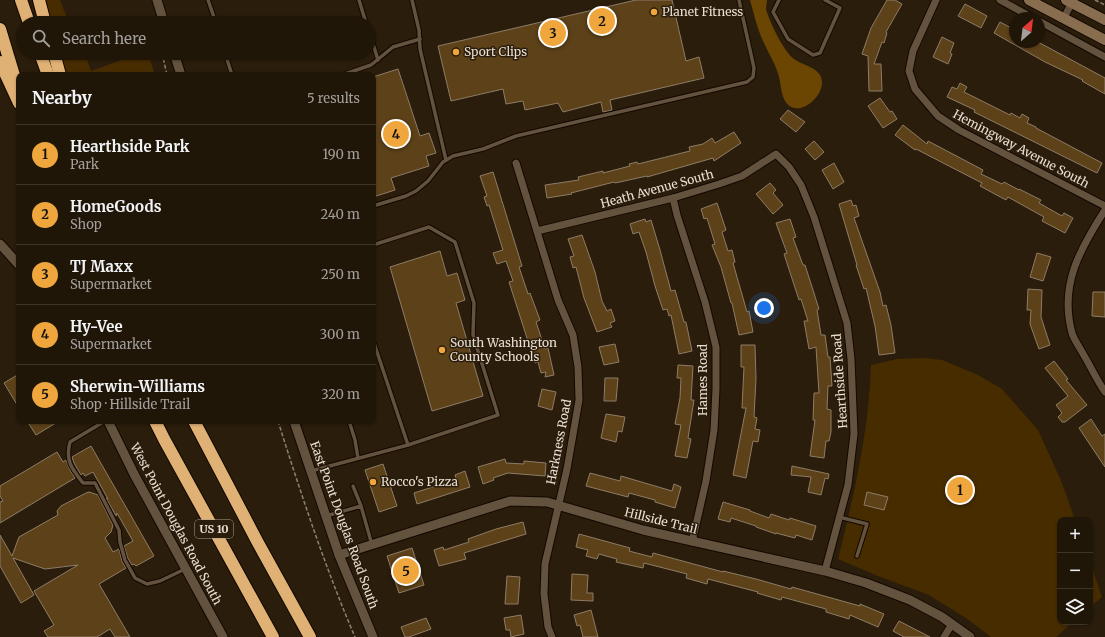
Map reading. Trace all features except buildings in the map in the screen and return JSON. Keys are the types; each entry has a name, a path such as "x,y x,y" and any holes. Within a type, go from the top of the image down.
{"highway":[{"path":"21,0 27,16"},
{"path":"39,0 43,16"},
{"path":"0,29 16,82"},
{"path":"43,60 47,72"},
{"path":"56,60 59,72"},
{"path":"0,62 16,97"},
{"name":"US 10","path":"156,424 273,637"},
{"name":"US 10","path":"196,424 256,541 310,637"}],"main road":[{"path":"1029,0 1105,40"},
{"path":"1070,1 1105,20"}],"street":[{"path":"157,0 163,16"},
{"path":"163,0 164,16"},
{"name":"Hemingway Avenue South","path":"936,0 913,51 909,71 915,89 919,95 938,116 959,130 1105,206"},
{"path":"1000,0 1022,12"},
{"path":"1064,18 1070,1"},
{"path":"1045,24 1105,57"},
{"path":"176,60 180,72"},
{"name":"Heath Avenue South","path":"537,231 673,198 742,176 776,154"},
{"name":"Hearthside Road","path":"776,154 789,167 801,184 814,217 847,323 851,359 854,434 848,485 825,572"},
{"name":"Harkness Road","path":"516,163 558,300 573,335 578,367 579,400 567,469 545,564 544,594 548,626 552,637"},
{"name":"Hames Road","path":"673,198 705,302 716,347 714,430 706,481 692,542"},
{"path":"1105,210 1091,232 1077,262 1068,294 1073,335 1105,392"},
{"path":"0,244 16,262"},
{"name":"West Point Douglas Road South","path":"108,424 223,637"},
{"name":"East Point Douglas Road South","path":"295,424 339,555 372,637"},
{"name":"Hillside Trail","path":"339,555 510,502 547,502 643,530 825,572 866,583 910,600 952,624 970,637"},
{"path":"944,637 952,624"}],"lane":[{"path":"208,0 214,16"},
{"path":"359,0 364,16"},
{"path":"412,0 419,30 420,49 446,160"},
{"path":"376,205 406,196 416,191 426,183 446,160 454,156 489,147 516,136 747,82 752,77 754,68 739,0"},
{"path":"779,0 773,12 788,39 813,55 820,53 840,8 825,0"},
{"path":"351,72 367,67 393,47 420,39"},
{"path":"376,54 378,60"},
{"path":"227,60 231,72"},
{"path":"310,471 408,445 498,415 473,335 474,303 455,242 429,227 376,243"},
{"path":"376,349 408,445"},
{"path":"101,424 70,442 67,452 72,470 83,484 95,483 120,530 120,542 125,560 135,578 147,584 160,581 186,568"},
{"path":"350,424 355,440 358,458"},
{"path":"353,486 372,546"},
{"path":"325,516 360,506"},
{"path":"839,517 867,524 858,556"}],"path":[{"path":"1095,0 1105,5"},
{"path":"164,60 166,72"},
{"path":"279,424 327,569 355,637"}],"shaded area":[{"path":"46,0 60,0 66,16 50,16"},
{"path":"750,0 767,0 766,9 777,36 786,50 797,61 813,68 821,77 822,85 819,93 806,106 798,108 791,107 785,100 777,69 761,36"},
{"path":"62,60 87,60 91,71 122,60 150,60 154,72 66,72"},
{"path":"924,358 942,360 978,375 1002,389 1038,430 1062,483 1074,517 1057,517 1057,625 1070,625 1056,637 991,637 966,618 929,595 838,559 860,463 870,389 871,365 897,359"},
{"path":"1093,571 1102,597 1093,604"}],"place":[{"name":"Planet Fitness","path":"654,12"},
{"name":"HomeGoods","path":"602,21"},
{"name":"TJ Maxx","path":"553,33"},
{"name":"Sport Clips","path":"456,52"},
{"name":"Hy-Vee","path":"396,134"},
{"name":"South Washington County Schools","path":"442,350"},
{"name":"Rocco's Pizza","path":"373,482"},
{"name":"Hearthside Park","path":"960,490"},
{"name":"Sherwin-Williams","path":"406,571"}]}
